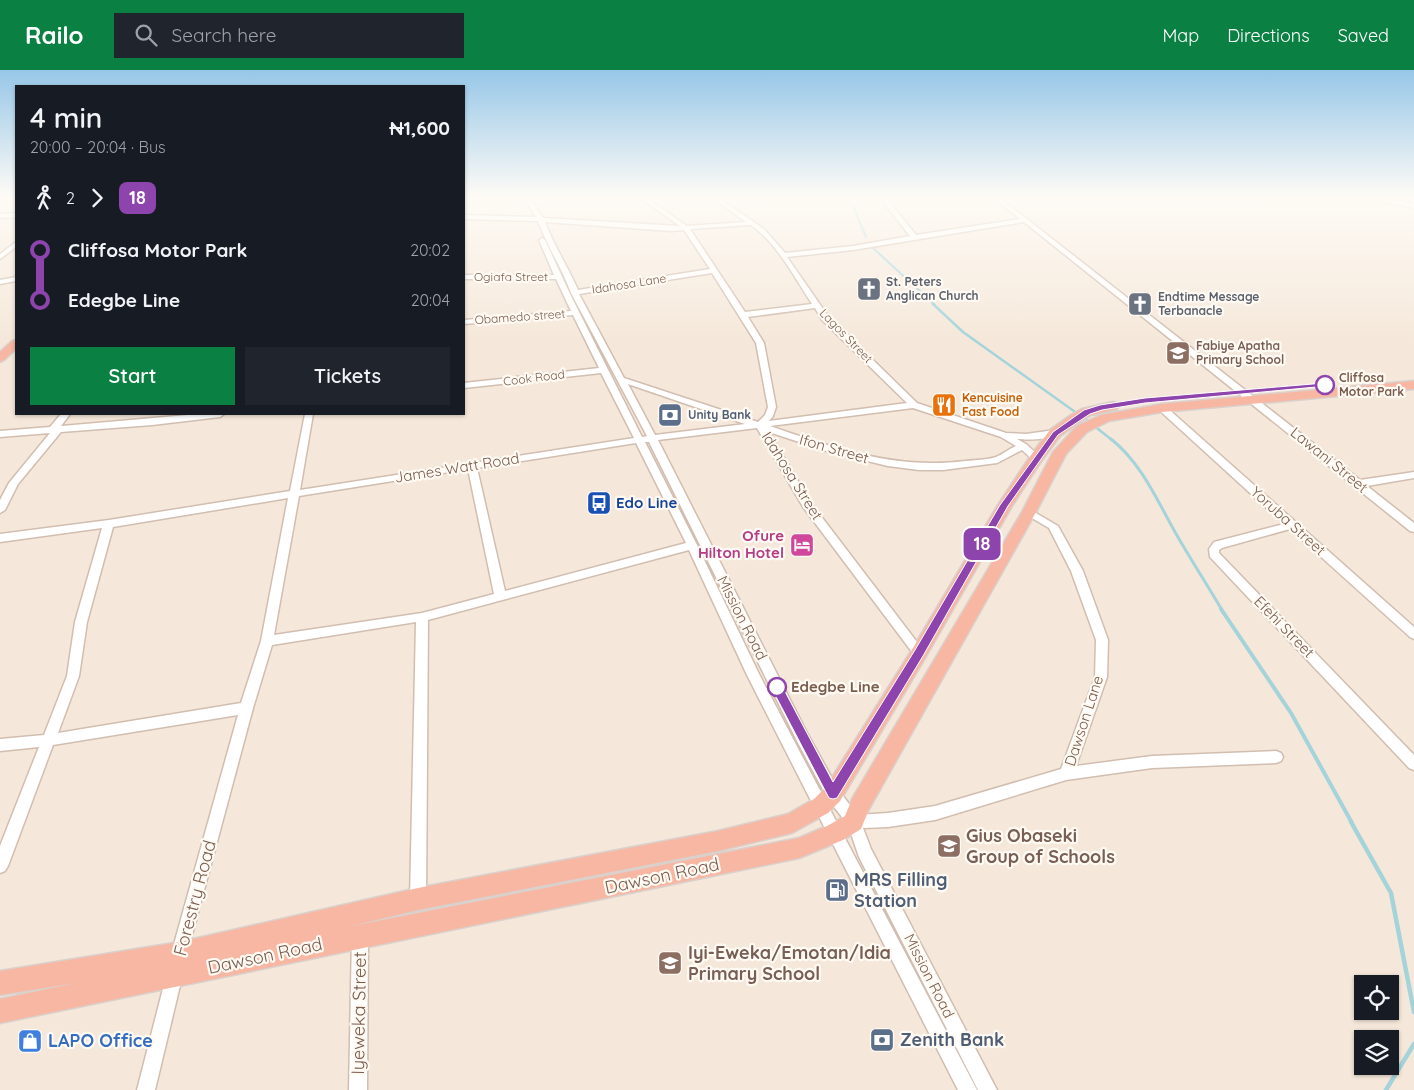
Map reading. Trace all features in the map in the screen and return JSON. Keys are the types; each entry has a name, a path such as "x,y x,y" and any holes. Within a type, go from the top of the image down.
{"highway":[{"path":"0,349 15,335"},
{"path":"0,358 15,344"},
{"path":"1086,420 1248,395 1414,377"},
{"path":"854,822 858,806 1029,512 1060,452 1086,420 1100,408 1145,400 1414,385"},
{"name":"Dawson Road","path":"0,983 180,954 418,900 718,841 792,823 827,800 919,653 1005,505 1036,458 1056,433 1086,420"},
{"name":"Dawson Road","path":"0,1011 798,848 835,833 854,822"}],"street":[{"path":"0,257 14,246"},
{"name":"Mission Road","path":"546,246 558,277 692,545 753,675 827,800 854,822 864,852 988,1090"},
{"name":"Mission Road","path":"552,246 652,438 741,616 827,800 835,833 968,1090"},
{"name":"Idahosa Street","path":"697,246 760,343 772,407 769,416 760,425 808,505 919,653"},
{"name":"Lagos Street","path":"776,246 784,255 825,318 914,405 1004,434"},
{"path":"784,255 866,246"},
{"name":"Lawani Street","path":"1058,246 1414,528"},
{"name":"Idahosa Lane","path":"575,293 714,271"},
{"name":"Ogiafa Street","path":"465,277 558,277"},
{"path":"0,282 15,279"},
{"path":"742,315 817,306"},
{"name":"Obamedo street","path":"465,322 576,313"},
{"name":"Cook Road","path":"465,386 604,370"},
{"name":"Ifon Street","path":"620,379 829,449 888,463 919,468 942,467 997,460 1023,446"},
{"name":"James Watt Road","path":"0,538 109,524 652,438 914,405"},
{"name":"Yoruba Street","path":"1162,408 1414,634"},
{"path":"0,510 14,484 65,415"},
{"path":"0,434 204,415"},
{"name":"Forestry Road","path":"146,1090 174,976 246,708 267,641 309,415"},
{"path":"1004,434 1026,437 1056,433"},
{"path":"1004,434 1023,446 1036,458"},
{"path":"472,466 500,595"},
{"path":"1358,484 1414,476"},
{"name":"Dawson Lane","path":"1029,512 1053,526 1077,571 1102,640 1101,678 1066,774"},
{"path":"0,866 73,676 82,622 109,524"},
{"name":"Efehi Street","path":"1292,525 1218,545 1214,548 1214,554 1414,764"},
{"path":"267,641 422,617 692,545"},
{"path":"418,900 422,617"},
{"path":"0,745 49,740 246,708"},
{"name":"Dawson Lane","path":"854,822 888,820 936,813 1066,774 1152,762 1276,757"},
{"name":"Iyeweka Street","path":"358,1090 360,936"}],"shaded area":[{"path":"0,246 15,246 15,415 465,415 465,246 1414,246 1414,1090 0,1090"}],"waterway":[{"path":"873,248 935,305"},
{"path":"933,304 963,332 1078,414"},
{"path":"1083,417 1112,440"},
{"path":"1111,439 1123,450 1143,475 1222,610"},
{"path":"1221,609 1291,713 1352,823"},
{"path":"1351,822 1391,893 1414,1012"},
{"path":"1386,1090 1414,1044"}],"bus line":[{"name":"18","path":"777,687 833,794 919,653 1005,505 1036,458 1056,433 1076,418 1100,408 1145,400 1325,385"}],"place":[{"name":"St. Peters Anglican Church","path":"869,289"},
{"name":"Endtime Message Terbanacle","path":"1140,304"},
{"name":"Fabiye Apatha Primary School","path":"1178,353"},
{"name":"Cliffosa Motor Park","path":"1325,385"},
{"name":"Kencuisine Fast Food","path":"944,405"},
{"name":"Unity Bank","path":"670,415"},
{"name":"Edo Line","path":"599,503"},
{"name":"Ofure Hilton Hotel","path":"802,545"},
{"name":"Edegbe Line","path":"777,687"},
{"name":"Gius Obaseki Group of Schools","path":"949,846"},
{"name":"MRS Filling Station","path":"837,890"},
{"name":"Iyi-Eweka/Emotan/Idia Primary School","path":"670,963"},
{"name":"Zenith Bank","path":"882,1040"},
{"name":"LAPO Office","path":"30,1041"}]}
